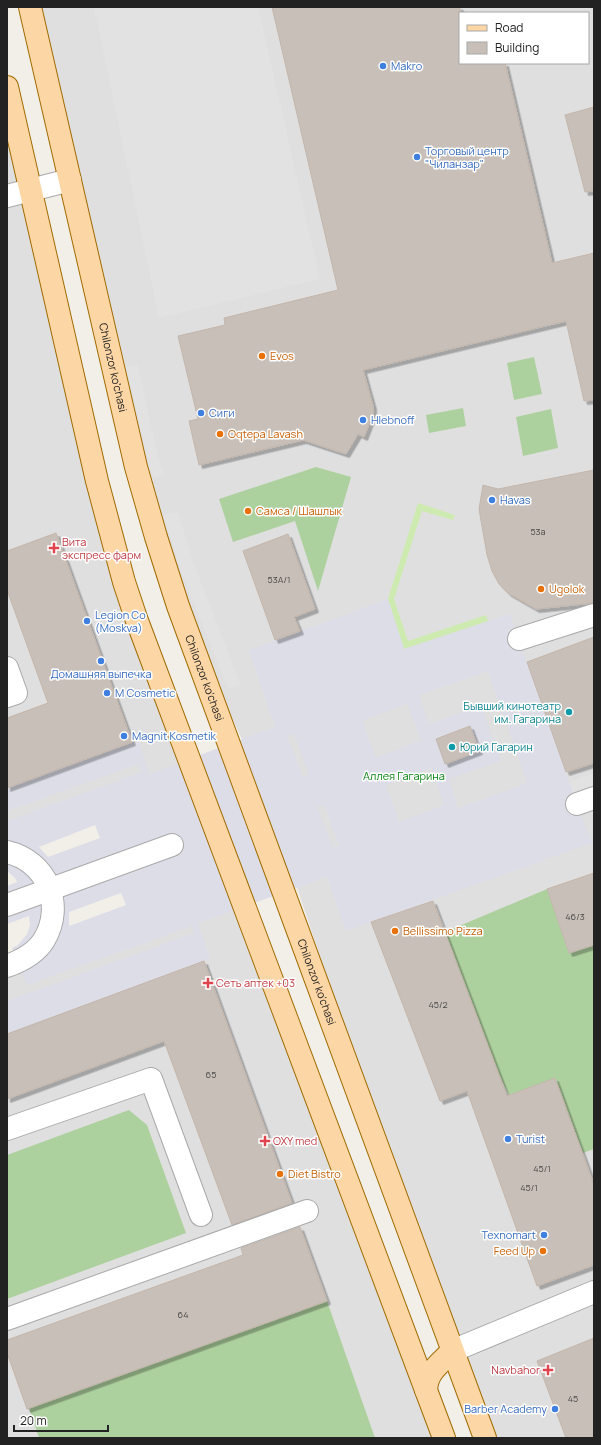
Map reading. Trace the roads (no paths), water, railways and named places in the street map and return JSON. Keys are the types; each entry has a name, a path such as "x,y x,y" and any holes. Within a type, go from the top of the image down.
{"main road":[{"name":"Chilonzor ko'chasi","path":"30,7 136,467 166,571 485,1438"},
{"path":"7,87 97,481 124,582 136,618 408,1341 429,1370"},
{"path":"429,1370 434,1351 441,1345 444,1339 444,1328"},
{"path":"408,1341 418,1350 429,1370 444,1438"},
{"path":"429,1370 452,1351"},
{"path":"429,1370 441,1365 448,1365 454,1367 461,1375"}],"street":[{"path":"7,196 70,180"},
{"path":"519,639 594,615"},
{"path":"7,668 16,693 7,696"},
{"path":"7,905 172,845"},
{"path":"7,852 23,857 38,871 50,890 54,912 52,922 44,941 28,956 7,966"},
{"path":"7,1129 151,1079 201,1215"},
{"path":"7,1319 307,1211"},
{"path":"452,1351 594,1293"}],"place":[{"name":"Makro","path":"383,66"},
{"name":"Торговый центр \"Чиланзар\"","path":"417,157"},
{"name":"Evos","path":"262,356"},
{"name":"Сиги","path":"201,413"},
{"name":"Hlebnoff","path":"363,420"},
{"name":"Oqtepa Lavash","path":"220,434"},
{"name":"Havas","path":"492,500"},
{"name":"Самса / Шашлык","path":"248,511"},
{"name":"Вита экспресс фарм","path":"54,548"},
{"name":"Ugolok","path":"541,589"},
{"name":"Legion Co (Moskva)","path":"87,621"},
{"name":"Домашняя выпечка","path":"101,661"},
{"name":"M Cosmetic","path":"107,693"},
{"name":"Бывший кинотеатр им. Гагарина","path":"569,712"},
{"name":"Magnit Kosmetik","path":"124,736"},
{"name":"Юрий Гагарин","path":"452,747"},
{"name":"Bellissimo Pizza","path":"395,931"},
{"name":"Сеть аптек +03","path":"208,983"},
{"name":"Turist","path":"508,1139"},
{"name":"OXY med","path":"265,1141"},
{"name":"Diet Bistro","path":"280,1174"},
{"name":"Texnomart","path":"544,1235"},
{"name":"Feed Up","path":"543,1251"},
{"name":"Navbahor","path":"548,1370"},
{"name":"Barber Academy","path":"555,1409"}],"park label":[{"name":"Аллея Гагарина","path":"404,776"}]}
